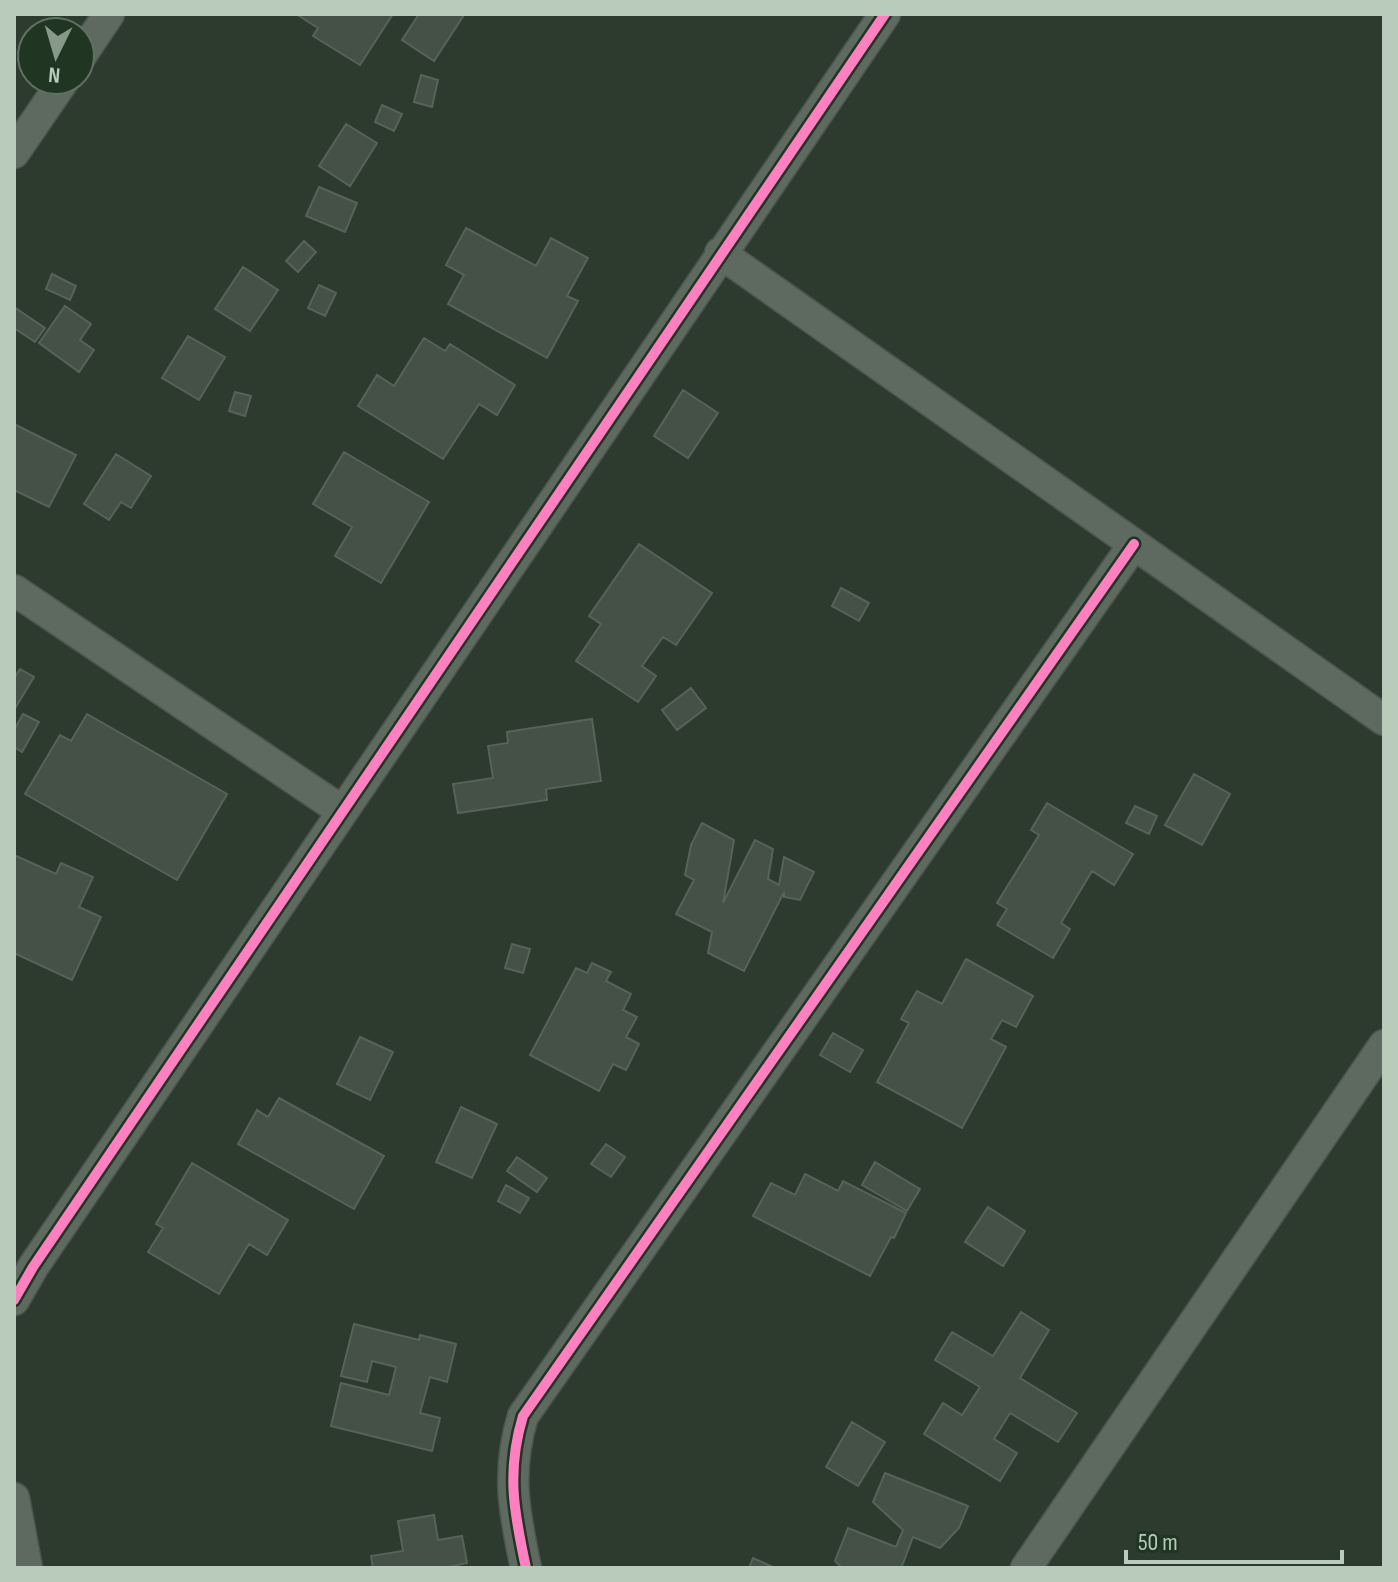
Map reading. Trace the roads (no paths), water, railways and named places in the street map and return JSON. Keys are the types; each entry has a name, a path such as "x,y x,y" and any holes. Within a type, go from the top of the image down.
{"street":[{"path":"96,33 109,14"},
{"path":"14,1300 33,1267 885,14"},
{"path":"14,153 53,96"},
{"path":"720,253 1384,720"},
{"path":"526,1568 515,1517 512,1473 515,1442 523,1416 1134,544"},
{"path":"14,590 342,811"},
{"path":"1026,1568 1382,1052"},
{"path":"14,1498 27,1568"}]}
